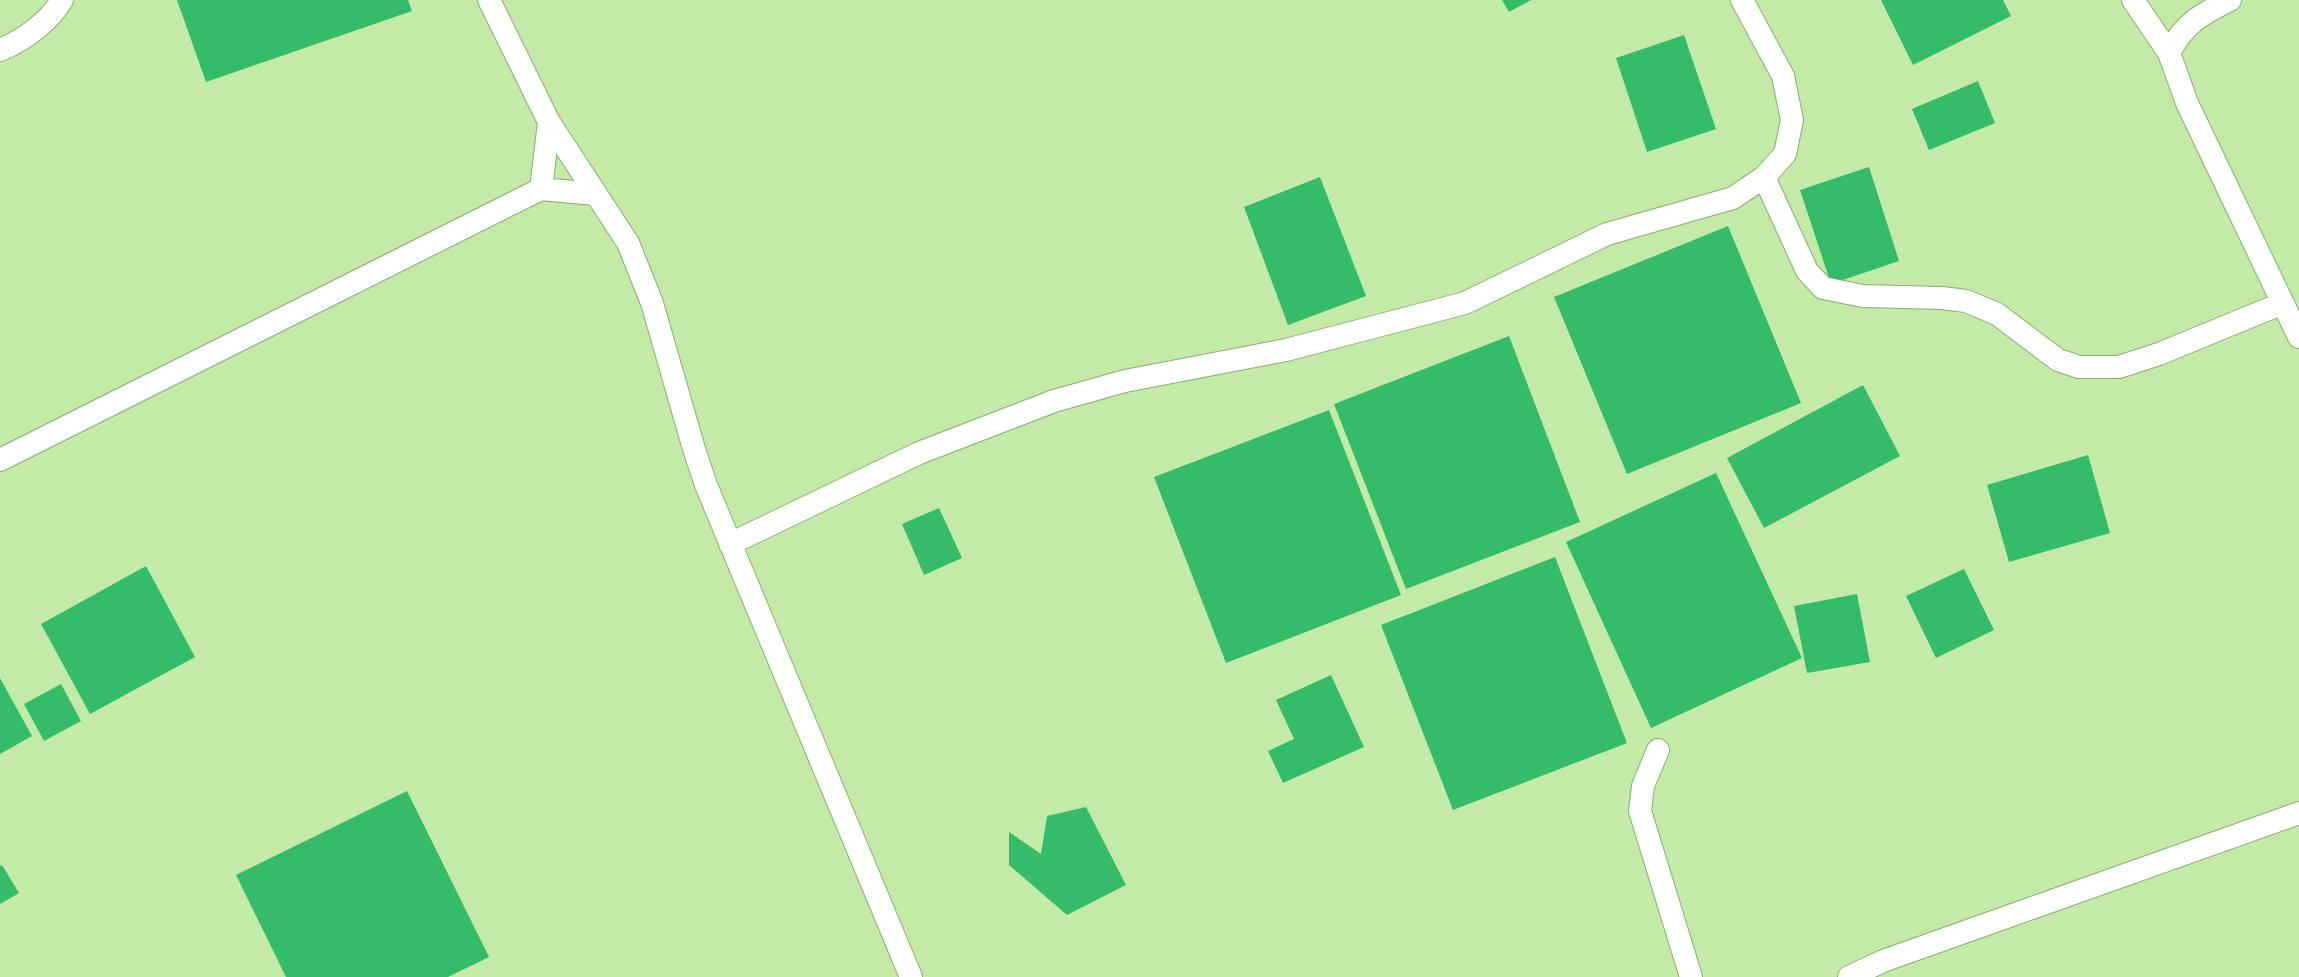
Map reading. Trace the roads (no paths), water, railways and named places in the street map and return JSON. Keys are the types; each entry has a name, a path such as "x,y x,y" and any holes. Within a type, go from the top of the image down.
{"street":[{"path":"0,50 31,32 57,9 62,0"},
{"path":"489,0 549,122 628,242 652,304 694,449 730,544 911,977"},
{"path":"730,544 919,453 1054,401 1125,381 1286,350 1465,303 1607,234 1732,198 1764,177 1785,154 1792,120 1783,76 1742,0"},
{"path":"2132,0 2169,53 2187,103 2299,337"},
{"path":"2169,53 2177,36 2187,26 2207,12 2230,0"},
{"path":"541,188 549,122"},
{"path":"1764,177 1806,271 1823,288 1863,296 1942,298 1966,301 1998,314 2058,360 2079,367 2119,367 2159,354 2283,303"},
{"path":"0,460 541,188 596,194"},
{"path":"1658,750 1643,786 1640,811 1691,977"},
{"path":"1849,977 1883,961 2299,813"}]}
